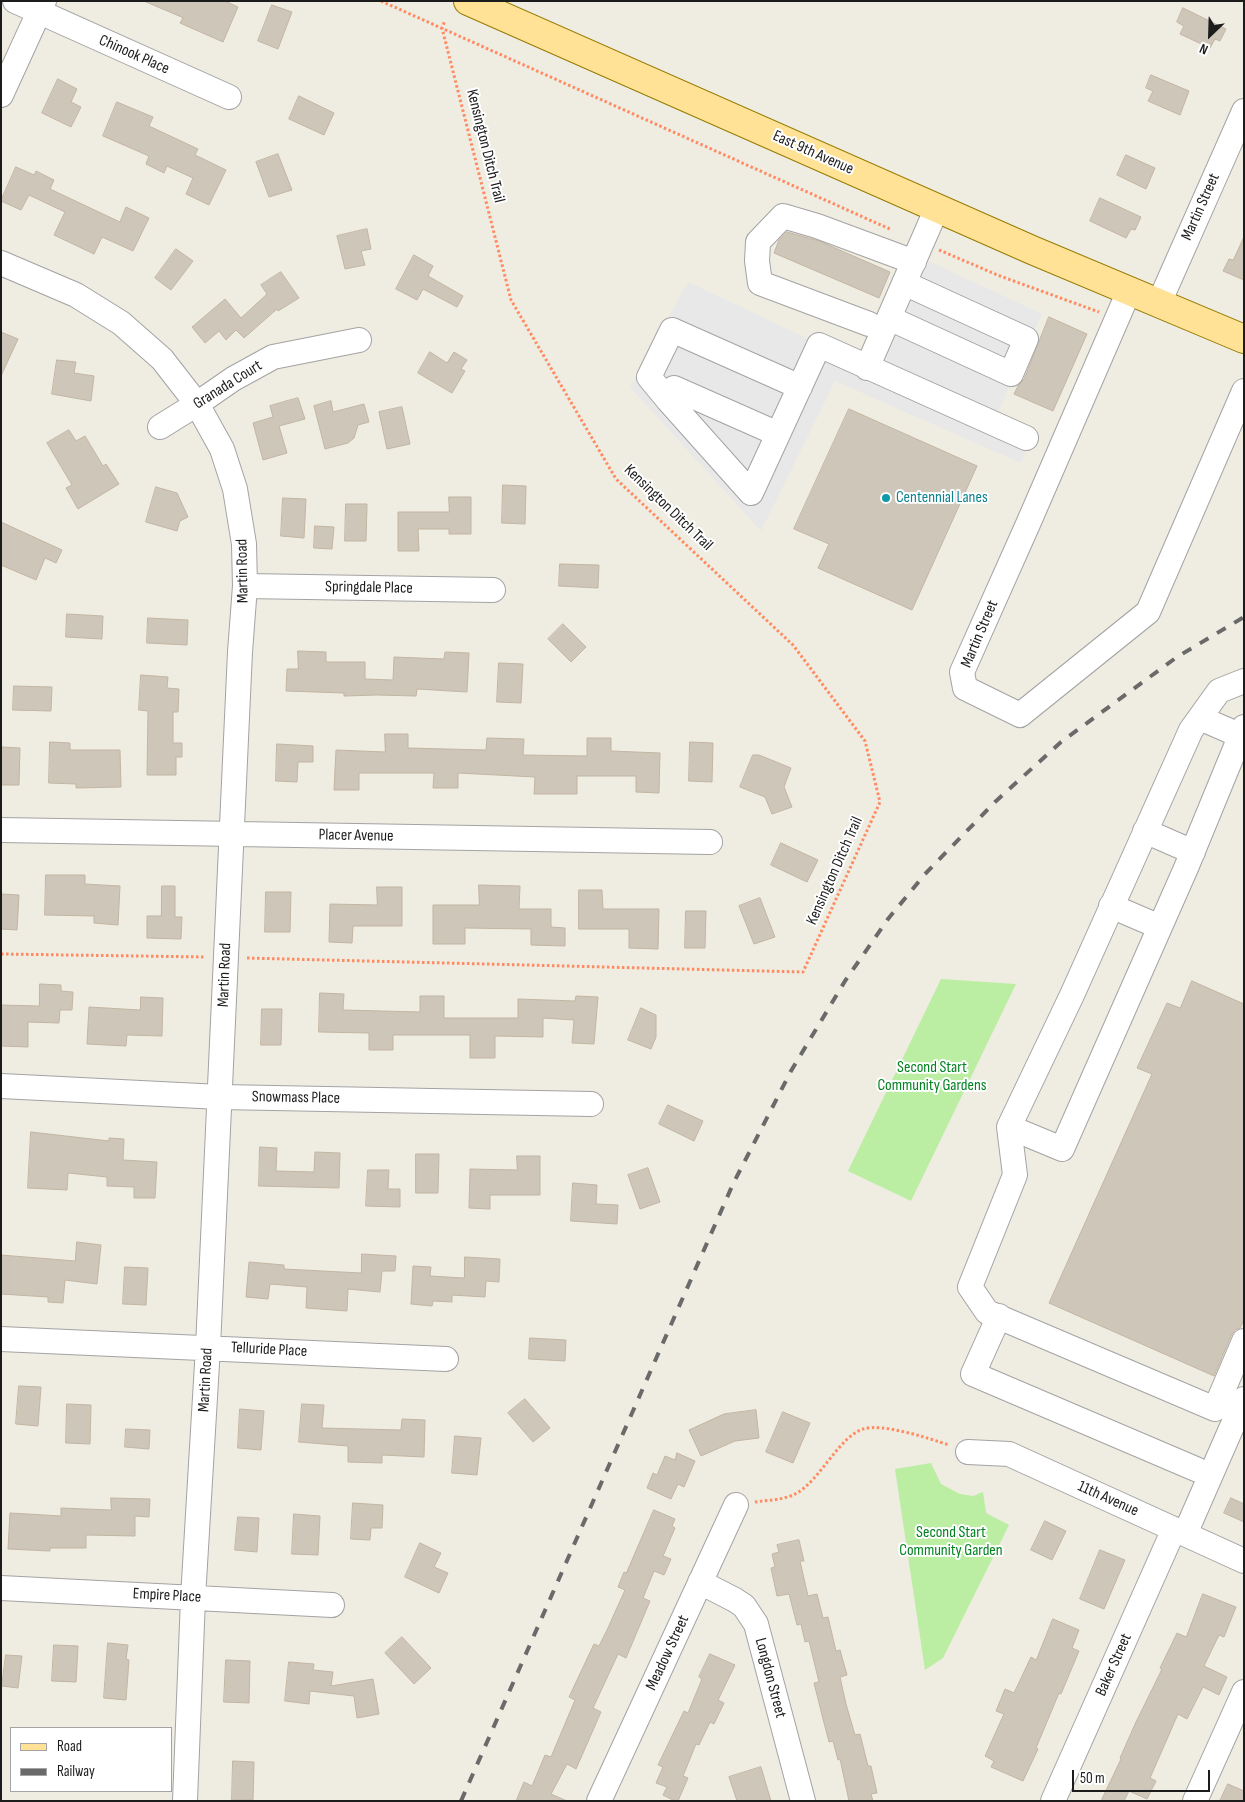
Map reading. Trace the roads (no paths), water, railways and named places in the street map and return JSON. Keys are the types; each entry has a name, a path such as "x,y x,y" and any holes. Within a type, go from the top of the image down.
{"main road":[{"name":"East 9th Avenue","path":"468,1 937,208 1129,291 1244,338"}],"street":[{"name":"Chinook Place","path":"15,1 41,7 229,97"},
{"path":"1,96 41,7"},
{"name":"Martin Street","path":"1159,303 1244,111"},
{"path":"867,368 879,321 904,283 937,208"},
{"path":"904,283 1026,339 1011,374 879,321 834,310 760,283 757,261 758,242 783,216 918,252"},
{"name":"Martin Road","path":"1,263 76,295 121,324 162,359 197,404 222,450 235,489 244,544 245,586 231,834 208,1347 193,1598 185,1801"},
{"name":"Martin Street","path":"1129,291 962,672 965,688 1020,715 1148,612 1244,391"},
{"path":"800,387 672,330 649,377 750,493 800,387 834,310"},
{"name":"Granada Court","path":"160,427 233,379 273,358 360,340"},
{"path":"819,345 1026,438"},
{"path":"668,400 674,388 778,434"},
{"name":"Springdale Place","path":"245,586 493,590"},
{"path":"1244,681 1219,691 1191,730 1072,995 1009,1126 1014,1174 970,1287 987,1312 1215,1409 1244,1341"},
{"path":"1009,1126 1062,1149 1160,928 1242,731 1200,718"},
{"name":"Placer Avenue","path":"1,830 710,842"},
{"path":"1145,831 1192,852"},
{"path":"1111,906 1160,928"},
{"name":"Snowmass Place","path":"1,1086 220,1097 591,1104"},
{"path":"999,1316 973,1374 1198,1470"},
{"name":"Telluride Place","path":"1,1339 446,1359"},
{"name":"Baker Street","path":"1053,1801 1244,1399"},
{"name":"11th Avenue","path":"968,1452 1009,1454 1244,1561"},
{"name":"Meadow Street","path":"599,1801 736,1504"},
{"name":"Longdon Street","path":"700,1582 744,1606 756,1624 803,1801"},
{"name":"Empire Place","path":"1,1588 332,1605"},
{"path":"1195,1801 1244,1692"}],"railway":[{"path":"461,1801 733,1184 791,1071 845,981 888,919 925,874 995,802 1061,742 1177,657 1244,617"}],"place":[{"name":"Centennial Lanes","path":"886,498"}],"park label":[{"name":"Second Start Community Gardens","path":"932,1077"},
{"name":"Second Start Community Garden","path":"951,1542"}]}
